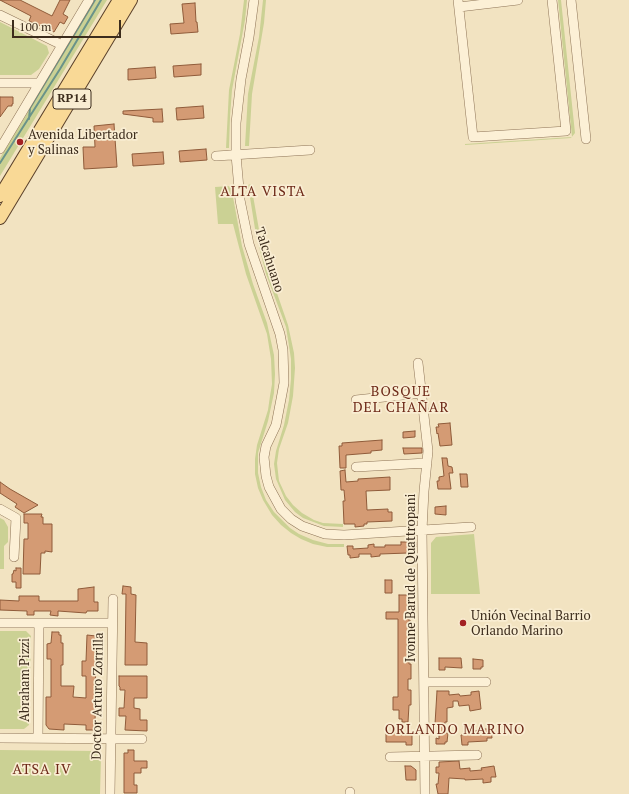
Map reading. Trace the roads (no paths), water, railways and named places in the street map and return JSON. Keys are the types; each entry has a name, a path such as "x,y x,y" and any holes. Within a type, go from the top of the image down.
{"main road":[{"name":"RP14","path":"0,218 4,195 119,0"},
{"name":"RP14","path":"4,195 131,0"}],"street":[{"path":"0,149 89,0"},
{"name":"Talcahuano","path":"254,0 241,79 236,123 236,155 240,200 249,244 278,327 283,350 284,383 276,425 266,446 264,457 269,487 281,509 290,517 302,526 331,535 344,536 471,527"},
{"path":"518,0 458,4 473,137 566,131 552,0"},
{"path":"571,0 586,139"},
{"path":"0,15 62,45"},
{"path":"0,83 39,83"},
{"path":"216,156 310,150"},
{"name":"Ivonne Barud de Quattropani","path":"418,362 428,451 422,530 425,794"},
{"path":"356,400 422,393"},
{"path":"356,467 427,462"},
{"path":"0,509 16,518 14,557"},
{"name":"Doctor Arturo Zorrilla","path":"110,794 112,599"},
{"path":"0,623 112,623"},
{"name":"Abraham Pizzi","path":"38,738 39,623"},
{"path":"424,682 486,682"},
{"path":"0,738 142,740"},
{"path":"390,756 477,755"}],"waterway":[{"path":"29,119 30,108 95,0"},
{"path":"0,163 60,69 101,0"}],"place":[{"name":"Avenida Libertador y Salinas","path":"20,142"},
{"name":"Unión Vecinal Barrio Orlando Marino","path":"463,623"}],"district":[{"name":"ALTA VISTA","path":"263,192"},
{"name":"BOSQUE DEL CHAÑAR","path":"401,400"},
{"name":"ORLANDO MARINO","path":"455,730"},
{"name":"ATSA IV","path":"42,770"}]}
